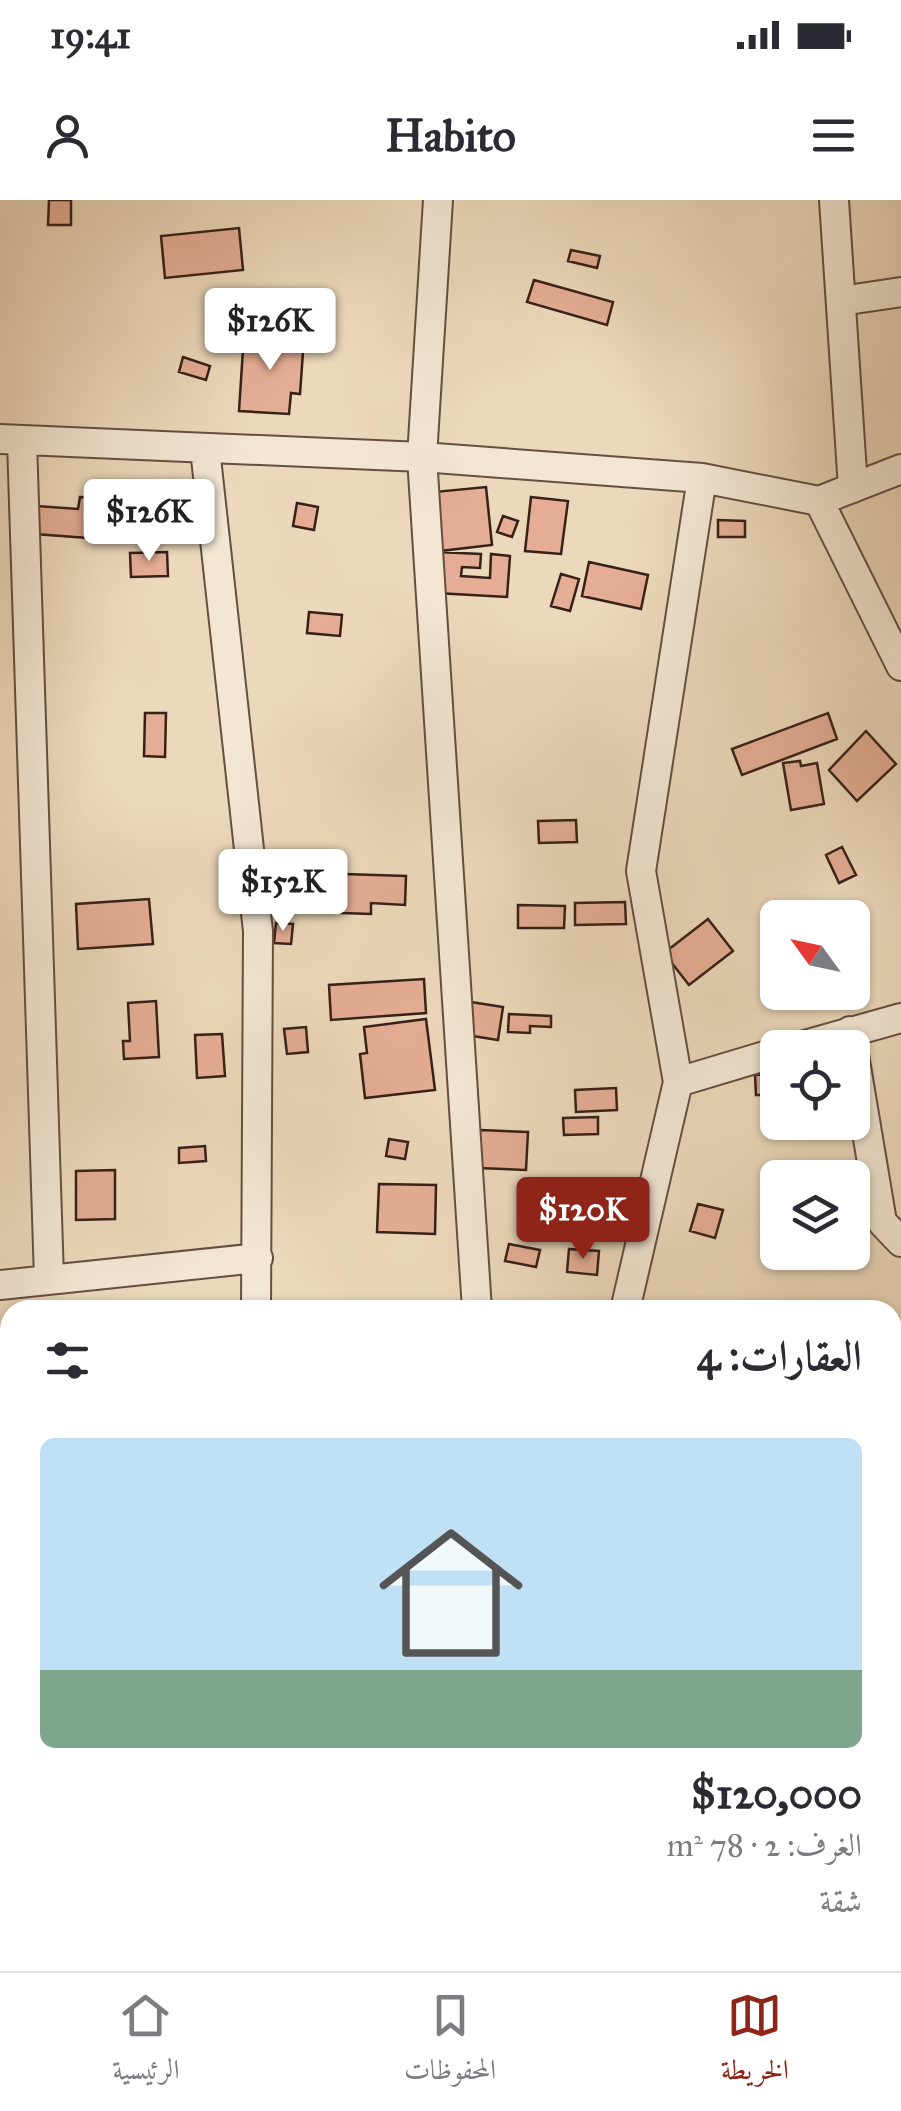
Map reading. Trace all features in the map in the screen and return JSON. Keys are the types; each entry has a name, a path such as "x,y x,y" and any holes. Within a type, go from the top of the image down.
{"street":[{"path":"438,200 422,457 476,1300"},
{"path":"834,200 853,488"},
{"path":"841,300 901,292"},
{"path":"48,1279 11,440 422,457 702,478 819,501 901,469"},
{"path":"205,449 258,932 256,1300"},
{"path":"627,1300 678,1082 642,872 702,478"},
{"path":"819,501 901,666"},
{"path":"854,1030 901,1018"},
{"path":"678,1082 760,1057"},
{"path":"868,1140 882,1222 901,1242"},
{"path":"0,1284 258,1258"}],"building":[{"path":"49,200 71,200 71,225 48,225"},
{"path":"239,228 243,270 165,278 161,236"},
{"path":"571,250 600,256 597,268 568,261"},
{"path":"534,280 613,302 607,325 527,302"},
{"path":"244,334 304,338 300,394 291,393 289,414 239,411"},
{"path":"183,357 210,366 206,380 179,372"},
{"path":"486,487 492,545 440,551 434,492"},
{"path":"80,497 118,500 115,540 35,534 37,506 78,509"},
{"path":"531,497 568,501 561,554 525,551"},
{"path":"297,503 318,507 314,530 293,526"},
{"path":"503,516 518,521 512,537 497,532"},
{"path":"718,520 745,521 745,537 718,537"},
{"path":"167,552 168,576 131,577 130,553"},
{"path":"438,552 481,554 480,568 462,567 461,576 490,578 491,554 510,556 507,597 436,593"},
{"path":"589,562 648,575 641,609 582,596"},
{"path":"561,574 579,579 570,611 551,606"},
{"path":"309,612 342,615 340,636 307,633"},
{"path":"145,713 166,713 165,757 144,756"},
{"path":"828,713 837,739 742,775 732,749"},
{"path":"866,731 896,764 857,801 829,770"},
{"path":"800,761 801,766 817,763 824,804 791,810 783,763"},
{"path":"576,820 577,842 539,843 538,821"},
{"path":"842,847 856,875 839,883 826,855"},
{"path":"344,874 406,876 405,905 371,903 371,914 342,913"},
{"path":"149,899 153,944 78,949 76,904"},
{"path":"625,902 626,924 575,925 575,903"},
{"path":"518,905 565,906 564,928 518,928"},
{"path":"708,919 733,951 689,985 664,953"},
{"path":"276,923 293,924 291,944 274,943"},
{"path":"424,979 426,1013 331,1020 329,985"},
{"path":"156,1001 159,1057 124,1059 123,1041 130,1041 128,1003"},
{"path":"471,1002 503,1007 498,1040 466,1035"},
{"path":"509,1014 551,1016 551,1027 530,1026 530,1033 508,1032"},
{"path":"426,1019 435,1090 365,1098 360,1054 367,1053 364,1027"},
{"path":"306,1027 308,1052 287,1054 284,1029"},
{"path":"222,1034 225,1076 197,1078 195,1035"},
{"path":"755,1075 760,1075 760,1095 756,1095"},
{"path":"616,1088 617,1110 576,1112 575,1090"},
{"path":"598,1117 598,1134 564,1135 563,1118"},
{"path":"480,1130 528,1132 526,1170 478,1168"},
{"path":"389,1139 408,1142 405,1159 386,1156"},
{"path":"205,1146 206,1161 179,1163 179,1148"},
{"path":"115,1170 115,1219 76,1220 76,1171"},
{"path":"379,1184 436,1185 435,1234 377,1232"},
{"path":"698,1204 723,1210 715,1238 690,1231"},
{"path":"509,1244 540,1250 536,1267 505,1261"},
{"path":"569,1249 599,1251 597,1275 567,1272"}]}
